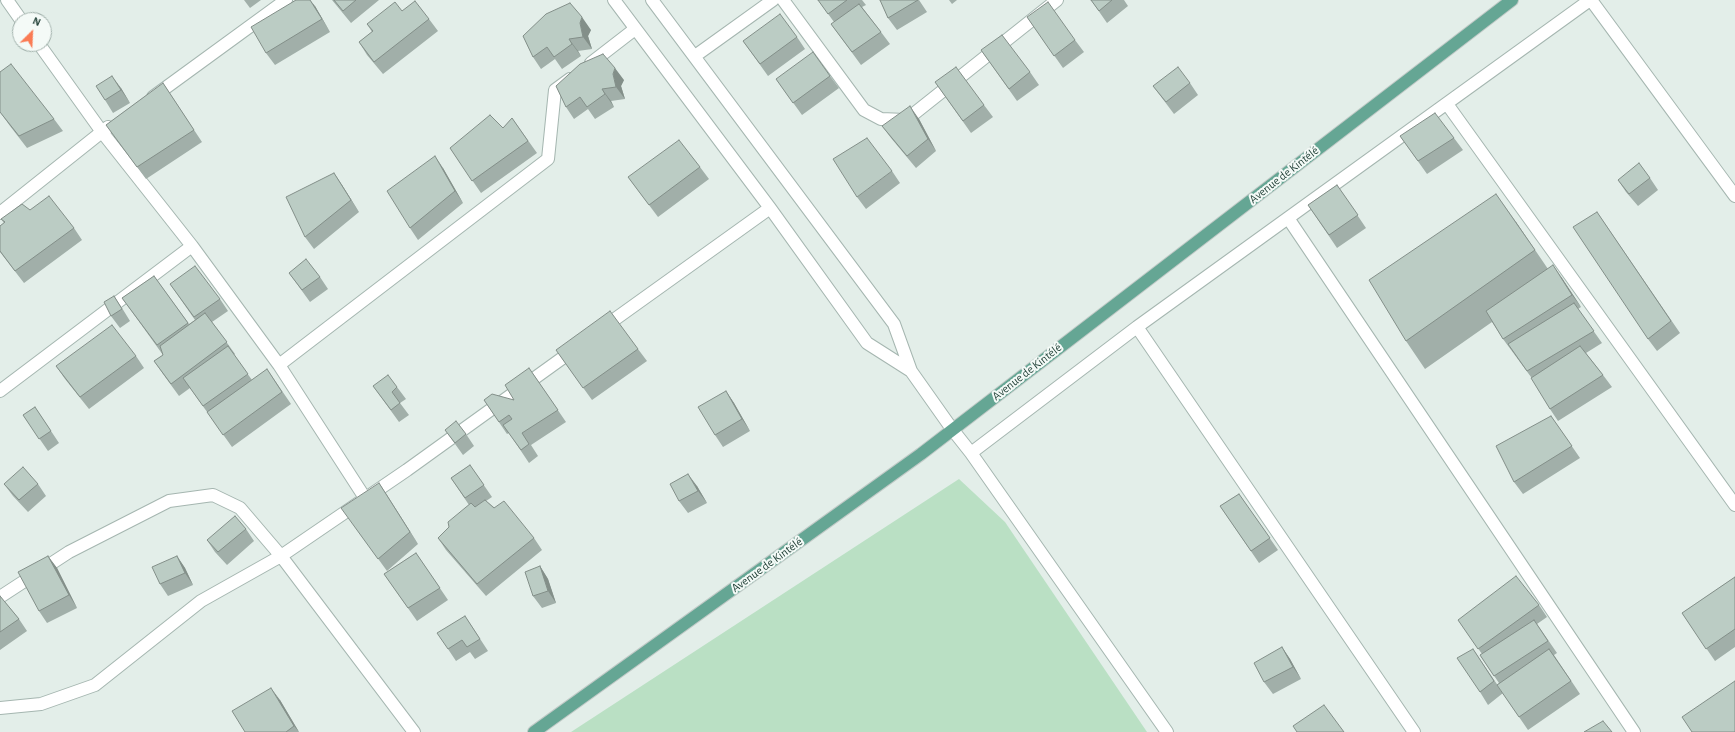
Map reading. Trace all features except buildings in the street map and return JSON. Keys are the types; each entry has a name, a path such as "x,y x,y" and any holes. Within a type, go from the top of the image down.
{"main road":[{"name":"Avenue de Kintélé","path":"534,732 921,454 1512,0"}],"street":[{"path":"7,0 15,12"},
{"path":"144,103 286,0"},
{"path":"614,0 770,208 867,343 911,371"},
{"path":"652,0 894,324 911,371 952,430 971,453 1167,732"},
{"path":"695,56 773,0"},
{"path":"783,0 864,110 881,119 906,120 1056,0"},
{"path":"971,453 1137,327 1590,0 1735,196"},
{"path":"279,366 548,159 556,90 635,29"},
{"path":"45,52 102,132 192,246 279,366 365,498"},
{"path":"1447,104 1735,505"},
{"path":"0,213 120,119"},
{"path":"597,333 770,208"},
{"path":"1288,218 1634,732"},
{"path":"0,391 192,246"},
{"path":"1137,327 1414,732"},
{"path":"0,708 41,704 95,685 201,602 281,556 407,470 584,342"},
{"path":"0,597 69,552 169,502 213,495 240,508 281,556 414,732"}],"green space":[{"path":"959,479 1005,522 1147,732 571,732"}]}
